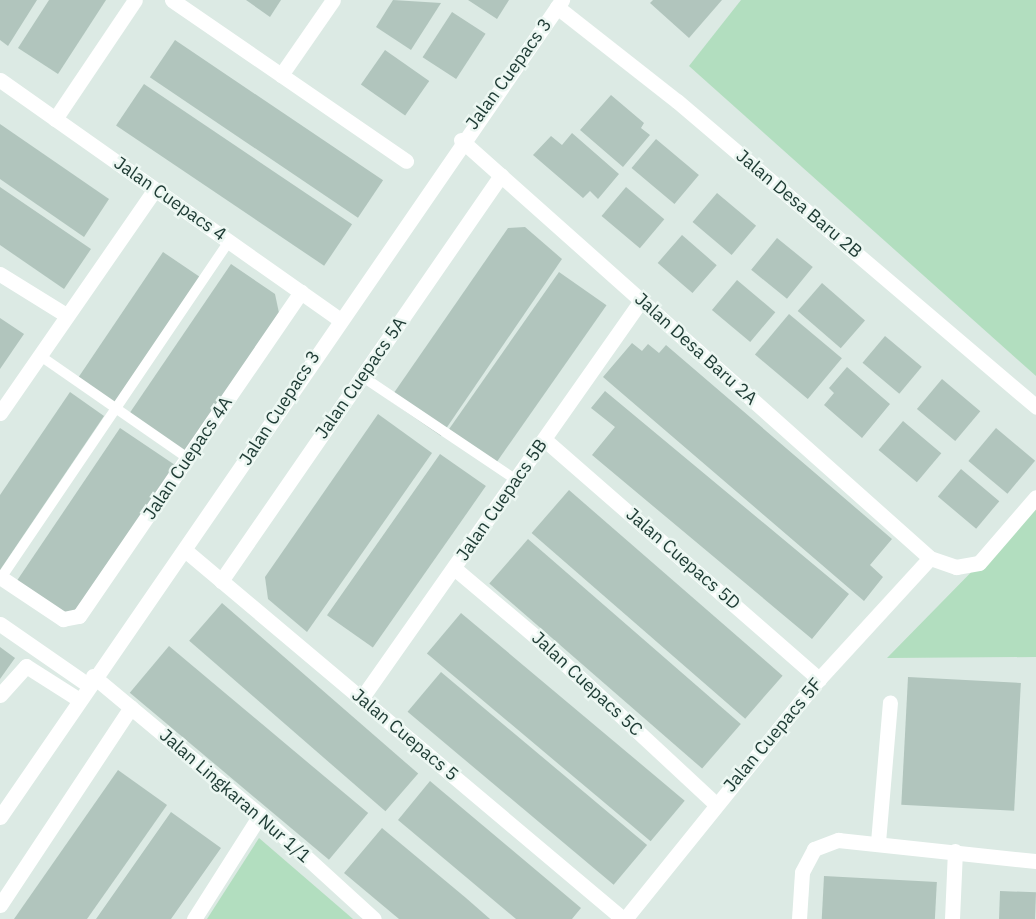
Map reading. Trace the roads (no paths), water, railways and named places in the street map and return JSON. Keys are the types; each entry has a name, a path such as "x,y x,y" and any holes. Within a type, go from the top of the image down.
{"street":[{"path":"55,119 135,0"},
{"path":"172,0 406,161"},
{"path":"281,75 333,0"},
{"name":"Jalan Cuepacs 3","path":"0,816 78,699 186,551 339,319 461,140 559,3"},
{"name":"Jalan Desa Baru 2B","path":"559,3 1036,407"},
{"name":"Jalan Cuepacs 4","path":"0,80 339,319"},
{"name":"Jalan Desa Baru 2A","path":"461,140 930,558"},
{"name":"Jalan Cuepacs 5A","path":"221,581 500,175"},
{"path":"0,413 155,189"},
{"path":"0,274 66,315"},
{"name":"Jalan Cuepacs 4A","path":"0,577 62,619 71,620 79,616 301,292"},
{"name":"Jalan Cuepacs 5B","path":"361,699 545,440 640,300"},
{"name":"Jalan Cuepacs 5D","path":"545,440 819,679"},
{"path":"930,558 956,567 979,563 1036,497"},
{"name":"Jalan Cuepacs 5","path":"186,551 624,919"},
{"name":"Jalan Cuepacs 5F","path":"624,919 819,679 930,558"},
{"name":"Jalan Cuepacs 5C","path":"454,568 536,637 716,804"},
{"name":"Jalan Lingkaran Nur 1/1","path":"0,624 131,707 260,815 374,919"},
{"path":"0,695 26,666 78,699"},
{"path":"878,842 890,703"},
{"path":"0,905 131,707"},
{"path":"194,919 260,815"},
{"path":"799,919 802,872 814,849 838,840 878,842 1036,861"},
{"path":"952,919 955,851"}],"lane":[{"path":"0,577 114,406 229,241"},
{"path":"39,355 188,458"},
{"path":"362,377 516,480"}]}
